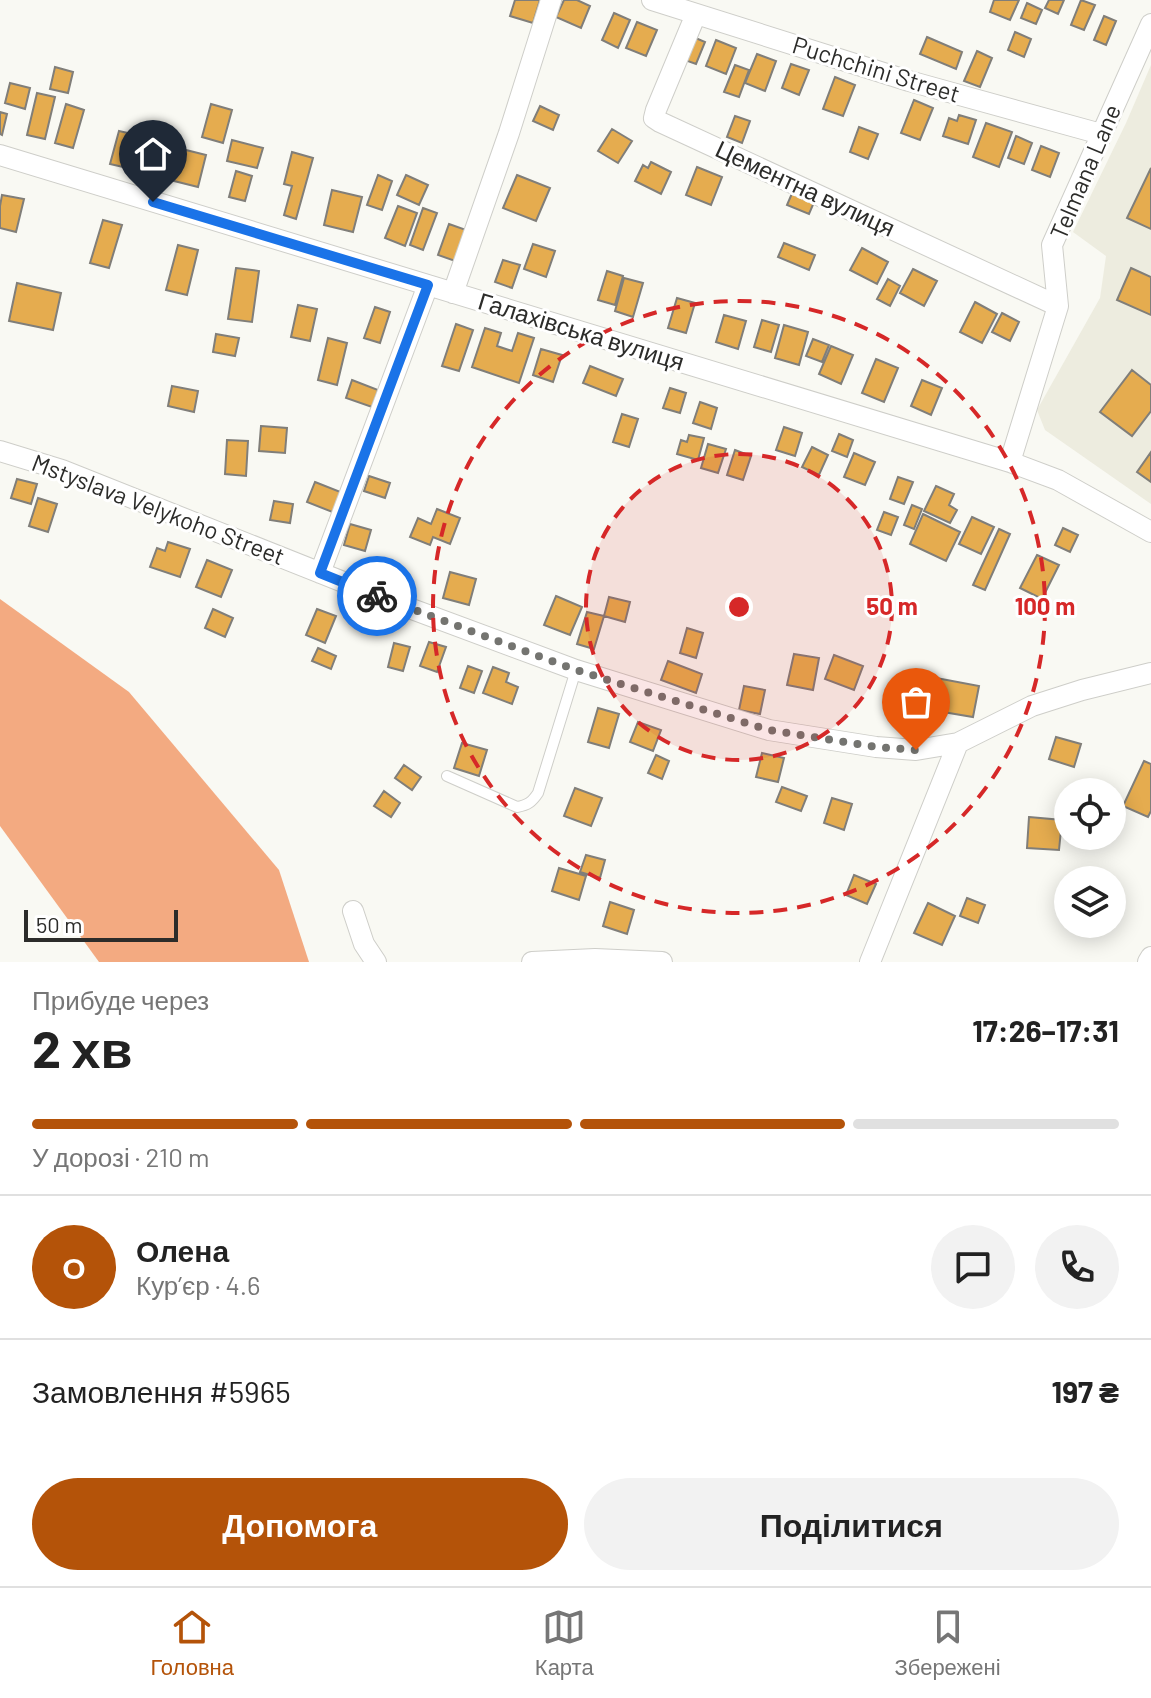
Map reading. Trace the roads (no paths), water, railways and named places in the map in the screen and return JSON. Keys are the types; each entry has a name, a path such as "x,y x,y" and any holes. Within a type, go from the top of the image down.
{"street":[{"path":"453,293 551,0"},
{"name":"Puchchini Street","path":"652,0 909,81 1101,134"},
{"name":"Цементна вулиця","path":"696,14 654,118 1058,306"},
{"name":"Telmana Lane","path":"1010,462 1058,306 1052,245 1151,24"},
{"name":"Галахівська вулиця","path":"0,155 1010,462 1058,480 1151,532"},
{"path":"320,573 428,285"},
{"name":"Mstyslava Velykoho Street","path":"0,451 62,470 401,605 576,670 769,730 876,747 916,750 958,743 1032,706 1151,673"},
{"path":"870,962 958,743"},
{"path":"353,911 364,944 376,962"},
{"path":"1148,962 1151,957"},
{"path":"532,962 595,959 662,962"}],"lane":[{"path":"447,776 517,807 533,801 576,670"}]}
